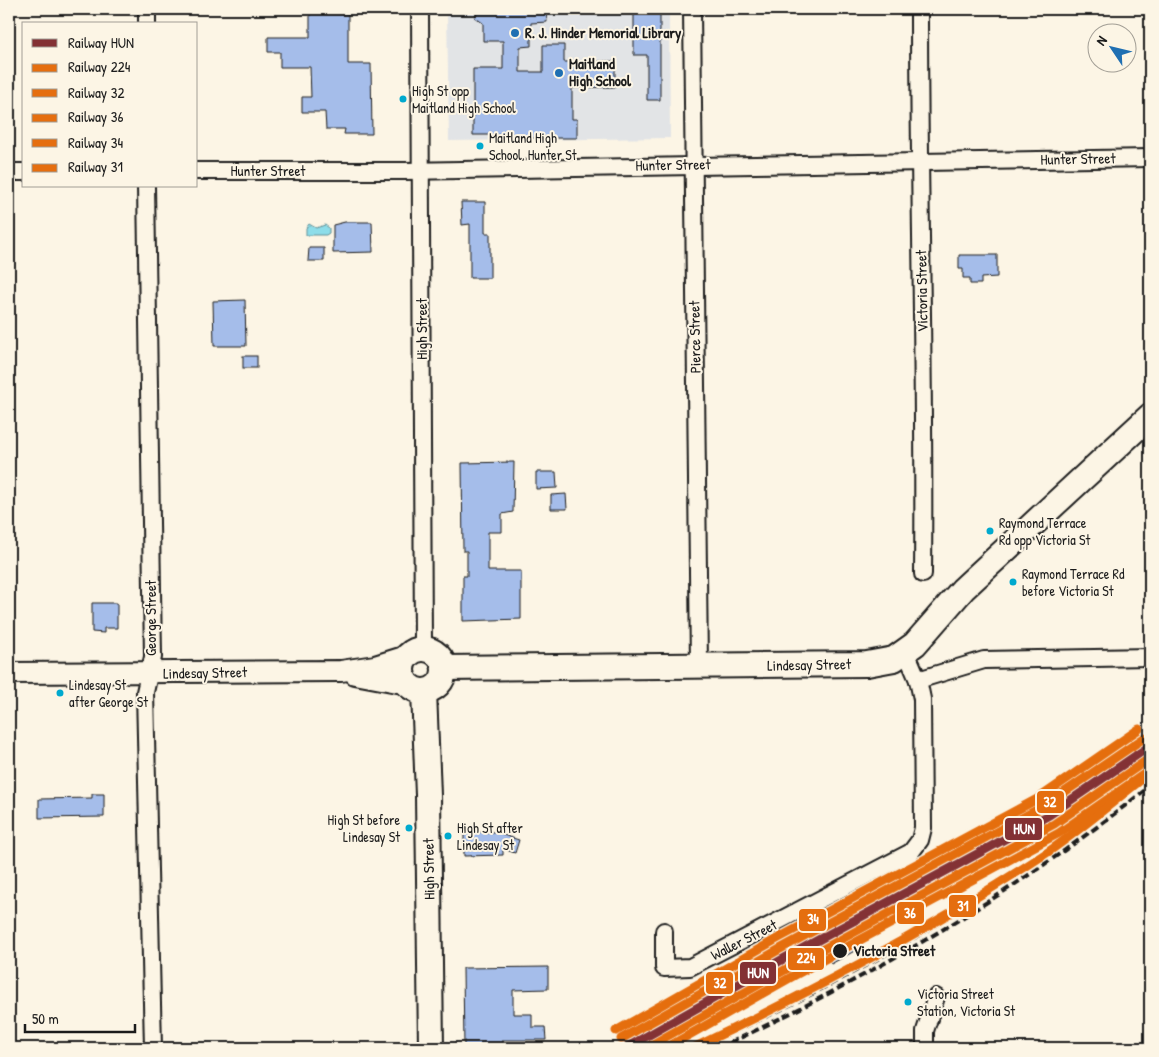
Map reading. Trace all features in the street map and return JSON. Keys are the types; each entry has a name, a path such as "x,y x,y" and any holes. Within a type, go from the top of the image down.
{"main road":[{"path":"906,652 962,589 1150,416"},
{"path":"415,652 438,655 444,668 440,682 433,688 416,687 402,670 415,652"},
{"name":"Lindesay Street","path":"444,668 867,664 885,662 906,652"},
{"name":"High Street","path":"416,687 428,795 431,1048"}],"street":[{"path":"146,9 147,22"},
{"name":"High Street","path":"415,652 422,170 420,9"},
{"name":"Pierce Street","path":"692,9 699,666"},
{"name":"Victoria Street","path":"919,9 919,162 925,412 923,574"},
{"name":"Hunter Street","path":"198,171 422,170 1150,158"},
{"path":"9,172 22,172"},
{"name":"George Street","path":"146,188 153,657 146,692 152,1048"},
{"name":"Lindesay Street","path":"9,673 149,674 341,671 375,666 415,652"},
{"path":"906,652 918,680 984,660 1150,657"},
{"name":"Lindesay Street","path":"341,671 416,687"},
{"name":"Waller Street","path":"664,931 664,968 690,968 911,852 920,840 923,828 922,699 918,680"},
{"path":"925,1048 925,1031 936,997"}],"shaded area":[{"name":"Maitland High School","path":"447,9 669,9 670,138 449,141"}],"water":[{"path":"309,224 316,228 325,225 329,228 329,233 326,235 306,235 306,228"}],"building":[{"path":"546,9 547,22 531,23 531,46 520,47 520,72 543,72 543,45 564,45 564,62 615,61 615,87 572,88 572,119 577,119 577,138 502,138 502,135 473,135 473,69 503,69 503,41 483,41 483,23 474,17 481,10"},
{"path":"634,9 660,9 660,100 647,100 647,55 634,55"},
{"path":"310,13 348,14 348,64 371,64 372,134 344,134 345,129 326,129 325,112 302,112 302,97 311,97 310,67 280,67 280,52 268,52 268,37 310,37"},
{"path":"461,202 485,202 485,233 490,233 490,278 470,278 470,224 462,225"},
{"path":"345,222 372,222 373,252 333,253 333,225"},
{"path":"309,248 324,248 324,261 308,261"},
{"path":"959,255 997,255 997,277 981,278 981,284 970,284 970,278 963,278 963,269 959,269"},
{"path":"245,300 246,346 214,346 213,301"},
{"path":"243,356 257,356 257,368 243,368"},
{"path":"514,462 513,512 502,514 502,532 488,532 488,571 521,571 521,619 463,621 463,576 467,576 467,551 463,551 462,463"},
{"path":"536,472 556,472 557,488 536,489"},
{"path":"566,494 567,509 551,509 551,495"},
{"path":"92,603 117,603 117,628 104,628 104,633 92,632"},
{"path":"92,794 104,794 104,817 39,818 39,799 92,798"},
{"path":"464,832 503,832 503,835 519,840 515,853 503,849 503,855 464,856"},
{"path":"850,929 860,948 831,964 821,945"},
{"path":"548,967 548,989 513,990 513,1014 532,1014 532,1027 545,1027 546,1040 503,1040 503,1048 464,1048 463,968"}],"railway":[{"path":"700,1048 818,991 934,927 1045,855 1150,776"},
{"path":"719,1048 832,992 942,930 1048,862 1150,786"}],"rail line":[{"name":"34","path":"616,1031 775,940 1039,798 1139,729"},
{"name":"32","path":"621,1039 780,949 1044,806 1144,738"},
{"name":"HUN","path":"626,1048 785,958 1049,815 1150,746"},
{"name":"224","path":"646,1048 790,967 1054,824 1150,758"},
{"name":"36","path":"666,1048 795,975 1059,833 1150,770"},
{"name":"31","path":"693,1048 829,980 962,906 1061,843 1150,773"}],"place":[{"name":"R. J. Hinder Memorial Library","path":"515,33"},
{"name":"Maitland High School","path":"559,73"},
{"name":"High St opp Maitland High School","path":"403,99"},
{"name":"Maitland High School, Hunter St","path":"480,146"},
{"name":"Raymond Terrace Rd opp Victoria St","path":"990,531"},
{"name":"Raymond Terrace Rd before Victoria St","path":"1013,582"},
{"name":"Lindesay St after George St","path":"60,693"},
{"name":"High St before Lindesay St","path":"409,828"},
{"name":"High St after Lindesay St","path":"448,836"},
{"name":"Victoria Street","path":"840,951"},
{"name":"Victoria Street Station, Victoria St","path":"908,1002"}]}
